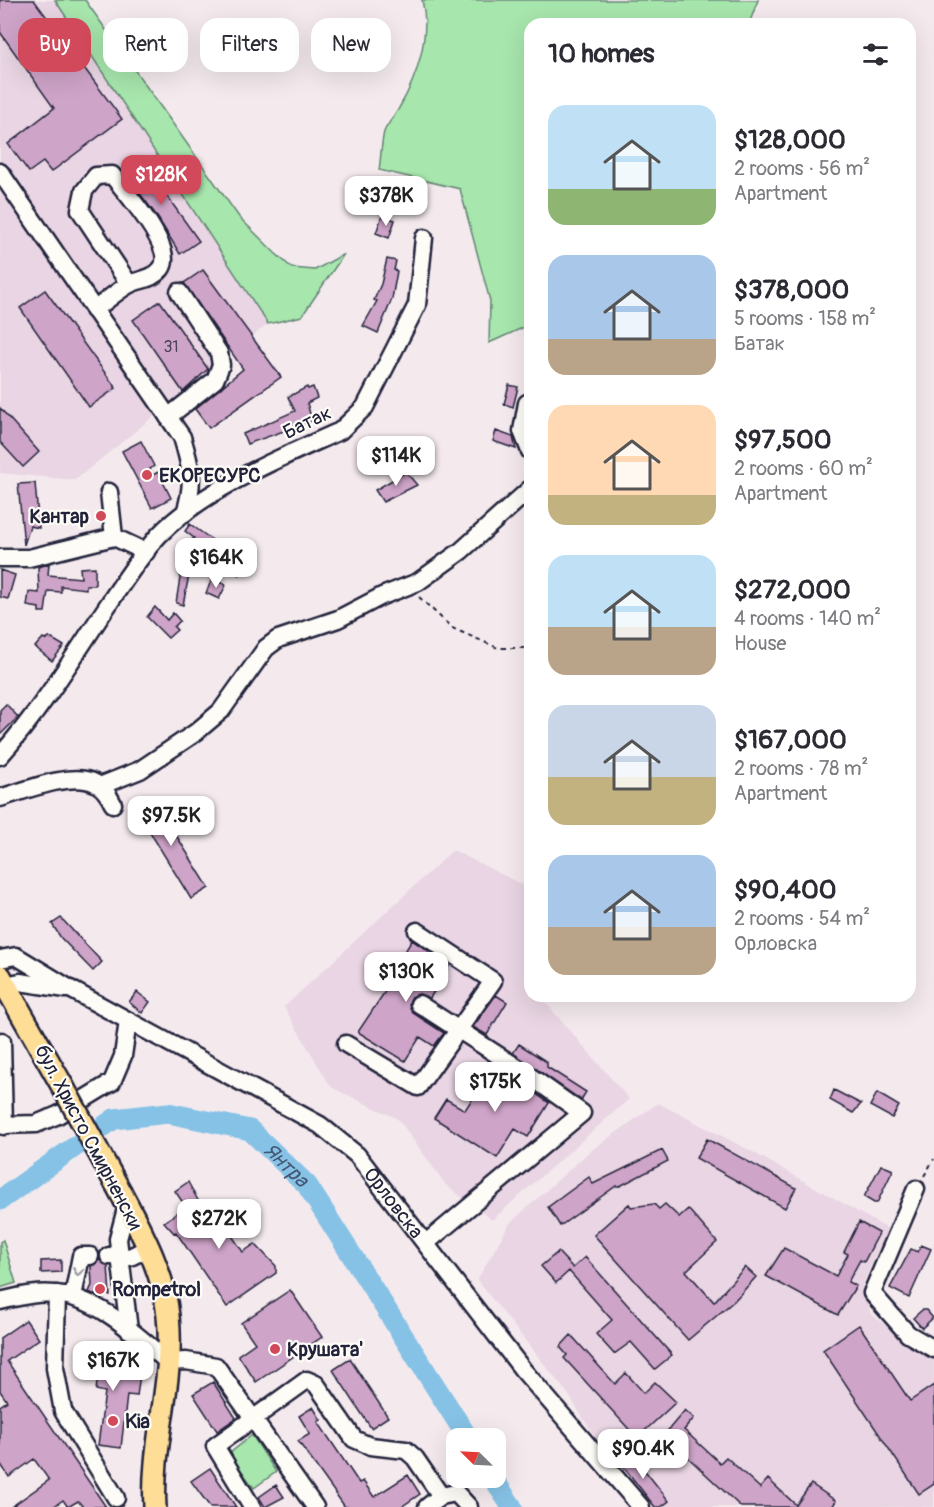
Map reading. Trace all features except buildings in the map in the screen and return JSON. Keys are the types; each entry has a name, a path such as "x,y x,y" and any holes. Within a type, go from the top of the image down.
{"main road":[{"name":"бул. Христо Смирненски","path":"2,981 124,1199 159,1276 167,1306 170,1335 154,1464 154,1507"}],"street":[{"path":"0,172 182,437 191,465 192,491 185,513"},
{"path":"94,310 129,284 152,277 162,268 166,255 160,239 112,175 96,176 84,191 80,210 129,284"},
{"name":"Батак","path":"0,756 36,711 160,534 185,513 264,467 340,431 365,408 417,305 424,238"},
{"path":"168,417 215,380 221,365 219,353 179,292"},
{"path":"524,420 522,431 524,436"},
{"path":"109,492 114,537"},
{"path":"100,786 140,770 195,733 221,711 254,664 278,639 338,620 382,596 418,582 461,551 524,494"},
{"path":"0,558 29,558 114,537 146,552"},
{"path":"0,798 60,781 83,779 100,786 114,804"},
{"path":"346,1044 418,1087 493,981 417,931"},
{"name":"Орловска","path":"0,959 16,956 72,990 320,1125 357,1155 523,1370 640,1507"},
{"name":"Орловска","path":"2,981 72,990"},
{"path":"419,1004 582,1113 426,1243"},
{"path":"2,1041 2,1125 36,1124 58,1115 112,1082 123,1056 128,1021"},
{"path":"916,1189 872,1293 908,1334 934,1349"},
{"path":"124,1199 113,1256 129,1329"},
{"path":"113,1256 130,1257 148,1248"},
{"path":"90,1256 81,1256 65,1295 55,1368 63,1411 116,1498"},
{"path":"0,1301 29,1295 65,1295 129,1329 168,1362 186,1361 216,1366 315,1507"},
{"path":"252,1507 215,1446 307,1380 312,1382 354,1439 370,1446 406,1450 416,1458 441,1496"},
{"path":"427,1507 441,1496 456,1493 469,1507"}],"path":[{"path":"405,587 431,606 452,628 498,648 524,648"},
{"path":"916,1189 934,1159"}],"shaded area":[{"path":"0,0 55,0 67,18 18,18 18,72 91,72 91,55 268,324 75,480 0,473"},
{"path":"453,850 524,886 524,1002 545,1002 629,1099 492,1220 446,1185 398,1119 331,1087 284,1007"},
{"path":"658,1103 751,1151 888,1229 862,1286 871,1315 934,1357 934,1507 648,1507 602,1448 568,1394 477,1280 510,1223 589,1152"}],"green space":[{"path":"55,0 85,0 103,25 103,72 136,72 239,217 292,268 315,270 344,254 302,316 268,324 91,55 91,18 67,18"},
{"path":"422,0 758,0 751,18 524,18 524,327 489,343 490,301 460,189 379,170 384,132 406,96 417,70 425,27"},
{"path":"3,1240 16,1283 0,1288 0,1242"},
{"path":"252,1435 276,1472 254,1488 229,1454"}],"waterway":[{"name":"Янтра","path":"0,1200 114,1119 168,1113 250,1130 307,1185 462,1428"},
{"name":"Янтра","path":"500,1488 512,1507"}],"place":[{"name":"ЕКОРЕСУРС","path":"147,475"},
{"name":"Кантар","path":"101,516"},
{"name":"Rompetrol","path":"100,1289"},
{"name":"Крушата'","path":"275,1349"},
{"name":"Kia","path":"113,1421"}]}
